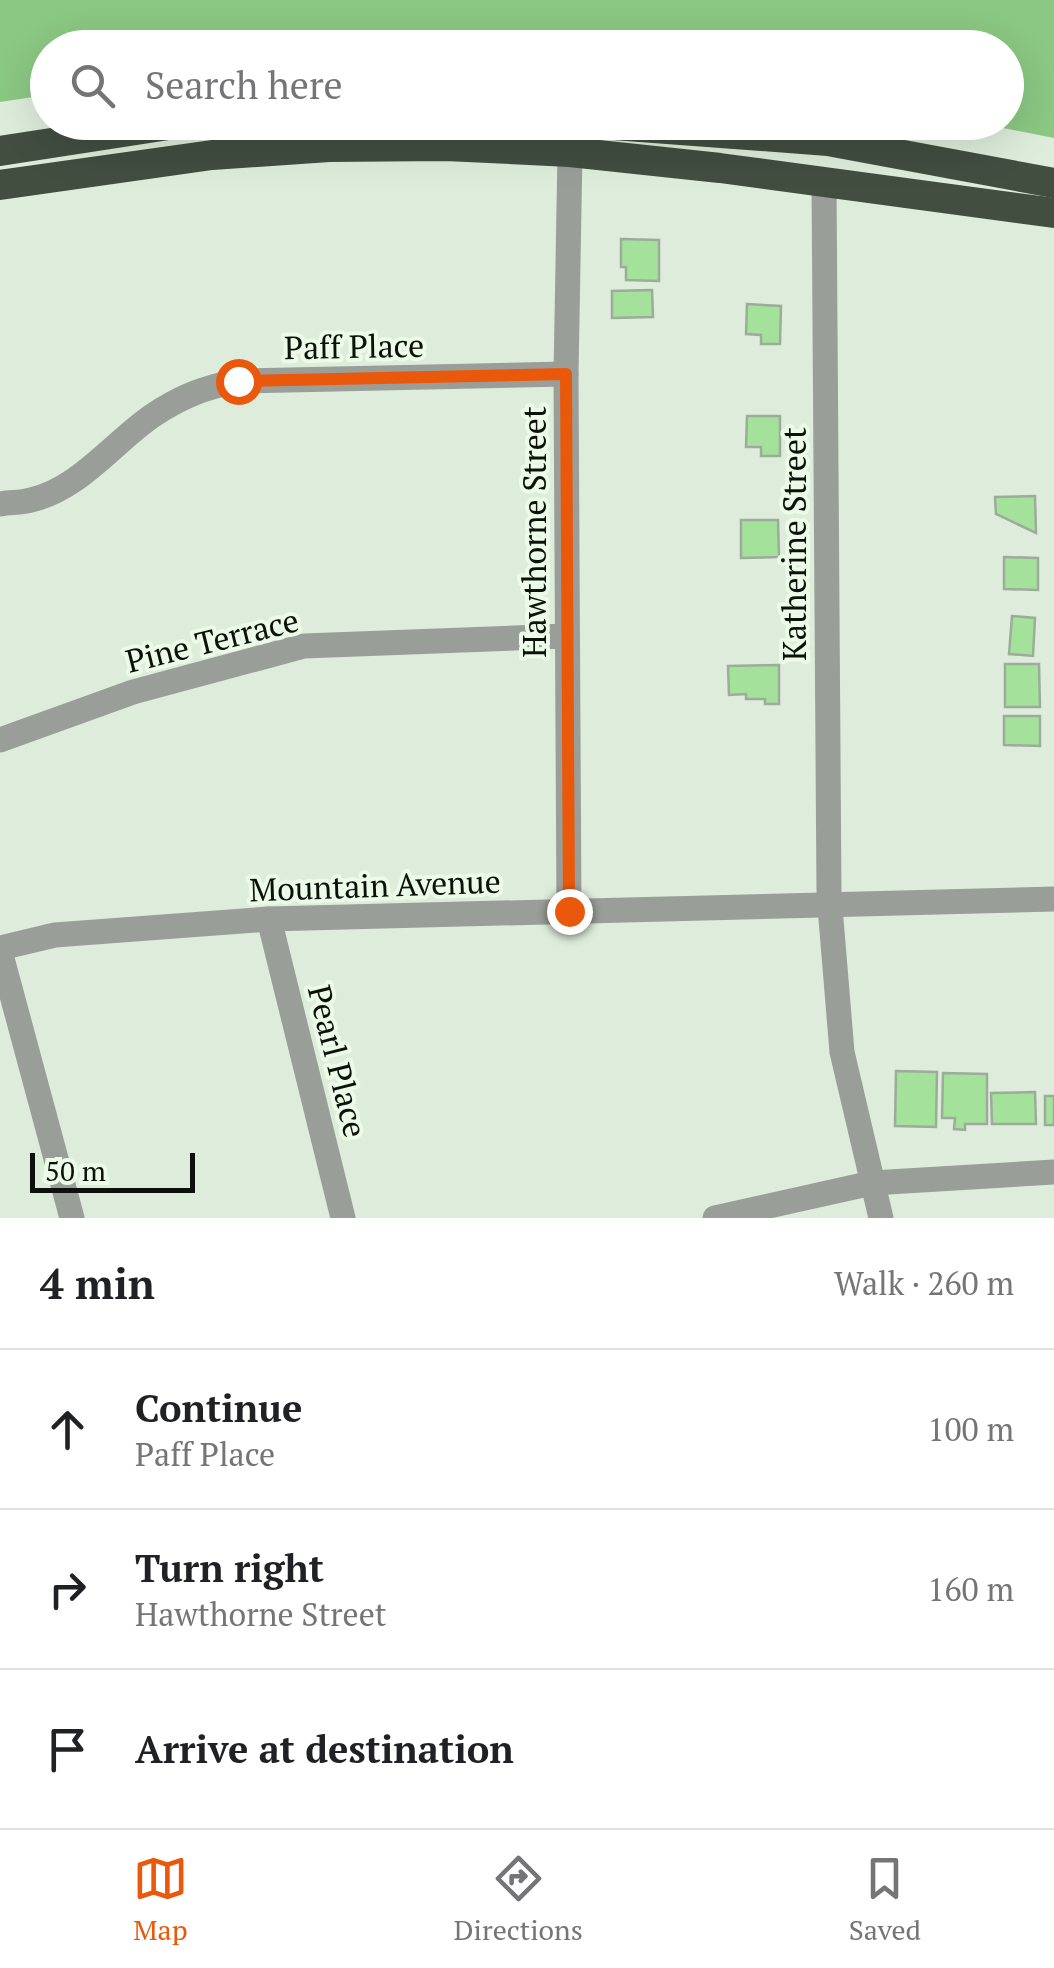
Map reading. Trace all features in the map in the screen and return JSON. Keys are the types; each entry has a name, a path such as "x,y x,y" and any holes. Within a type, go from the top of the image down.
{"highway":[{"path":"0,151 71,140"},
{"path":"0,185 212,155 530,140"},
{"path":"586,140 720,168 1054,212"},
{"path":"764,140 828,141 1054,184"}],"street":[{"name":"Hawthorne Street","path":"569,911 566,374 572,140"},
{"name":"Katherine Street","path":"824,183 830,905 842,1052 880,1218"},
{"name":"Paff Place","path":"0,504 32,500 57,490 80,476 150,418 208,386 238,381 566,374"},
{"name":"Pine Terrace","path":"0,740 133,692 304,646 567,636"},
{"name":"Mountain Avenue","path":"0,950 55,935 269,919 1054,899"},
{"name":"Pearl Place","path":"269,919 343,1218"},
{"path":"0,950 72,1218"},
{"path":"714,1218 872,1182 1054,1172"}],"green space":[{"path":"0,0 1054,0 1054,138 1024,132 1024,30 30,30 30,98 0,102"}],"building":[{"path":"621,239 659,240 659,281 626,280 626,267 621,267"},
{"path":"652,290 653,317 612,318 612,291"},
{"path":"747,304 781,306 780,344 761,344 761,335 746,334"},
{"path":"747,416 780,416 780,456 761,456 761,447 746,447"},
{"path":"1035,496 1036,533 996,514 995,497"},
{"path":"741,520 778,520 779,557 741,558"},
{"path":"1004,557 1038,558 1038,590 1004,589"},
{"path":"1012,616 1035,618 1033,656 1009,654"},
{"path":"1005,664 1039,664 1040,707 1005,707"},
{"path":"779,665 779,704 746,699 746,694 729,695 728,666"},
{"path":"1004,716 1040,716 1040,746 1004,745"},
{"path":"896,1071 937,1072 936,1127 895,1126"},
{"path":"943,1073 987,1074 987,1124 965,1124 965,1130 954,1129 955,1118 942,1118"},
{"path":"1035,1092 1036,1124 992,1124 991,1093"},
{"path":"1045,1096 1054,1096 1054,1125 1045,1125"}],"route":[{"path":"238,381 566,374 569,911"}]}
